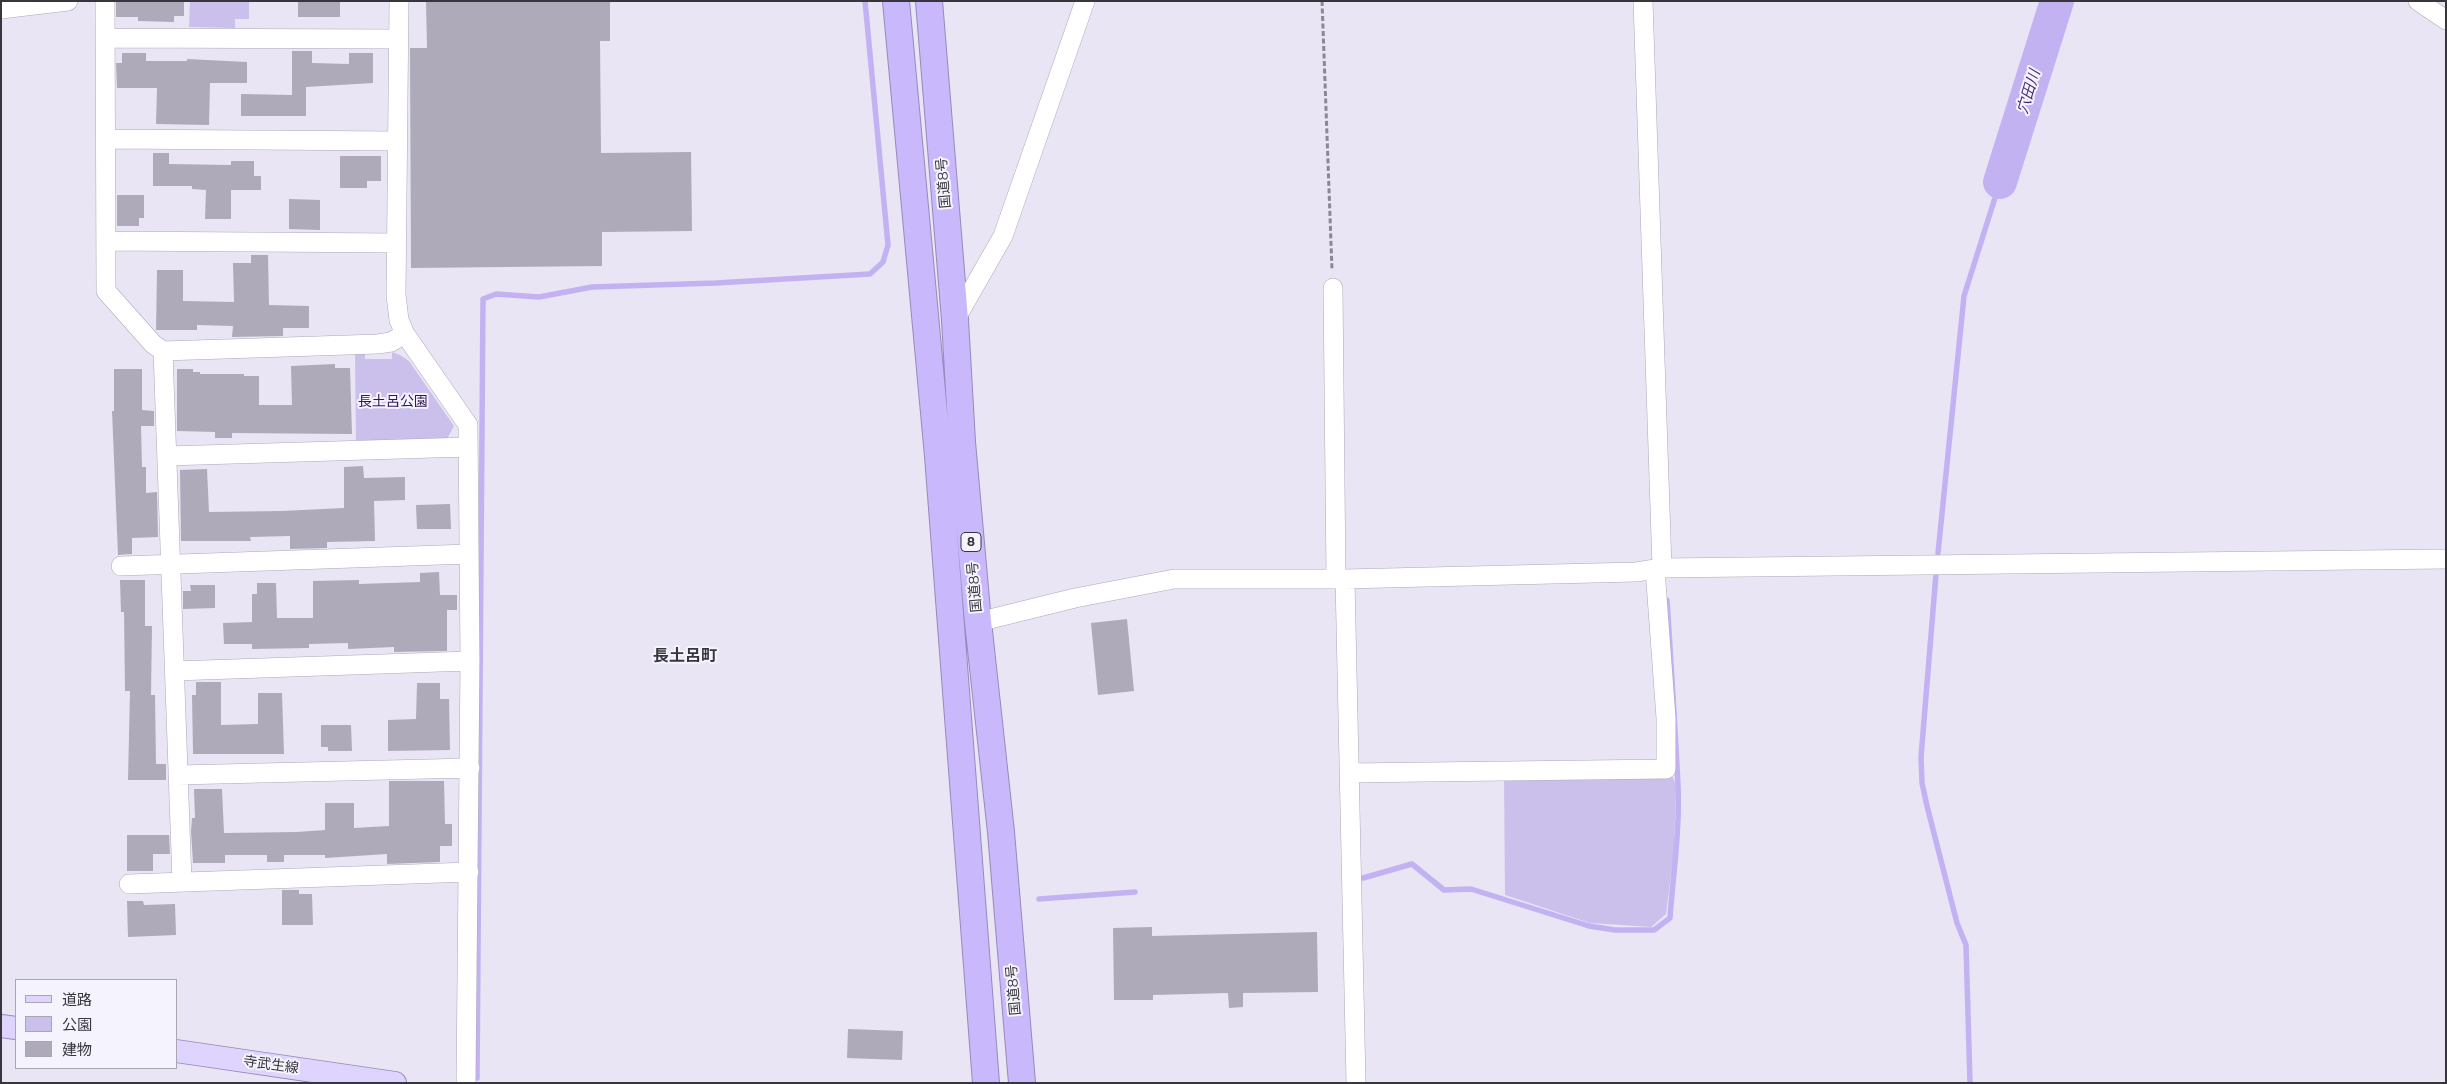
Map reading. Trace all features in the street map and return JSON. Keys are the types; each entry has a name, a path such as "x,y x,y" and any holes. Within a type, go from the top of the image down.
{"highway":[{"name":"国道8号","path":"896,1 938,456 986,1083"},
{"name":"国道8号","path":"929,1 955,320 962,442 978,622 1001,832 1022,1083"}],"main road":[{"path":"1,1026 15,1028"},
{"name":"寺武生線","path":"178,1051 395,1083"}],"street":[{"path":"1,9 68,1"},
{"path":"105,1 106,291 153,344 163,351 378,344 391,342 405,334"},
{"path":"399,1 396,243 396,295 399,320 405,334 468,426 470,768 466,1083"},
{"path":"955,320 1003,236 1085,1"},
{"path":"1349,773 1666,769 1666,718 1659,569 1643,1"},
{"path":"2418,1 2446,20"},
{"path":"105,38 398,39"},
{"path":"105,139 398,141"},
{"path":"106,241 396,243"},
{"path":"1332,288 1349,773 1356,1083"},
{"path":"163,351 182,882"},
{"path":"167,456 468,446"},
{"path":"121,566 469,554"},
{"path":"978,622 1075,598 1174,579 1341,579 1636,572 1659,569 2446,559"},
{"path":"174,671 470,661"},
{"path":"178,775 470,768"},
{"path":"129,884 469,872"}],"path":[{"path":"1322,1 1332,288"}],"green space":[{"path":"190,1 249,1 249,19 235,19 235,28 189,27"},
{"name":"長土呂公園","path":"392,352 409,361 454,426 447,439 356,442 355,353 365,353 365,359 392,359"},
{"path":"1672,776 1676,784 1674,852 1666,914 1651,927 1590,923 1505,895 1504,777"}],"building":[{"path":"116,1 184,1 184,16 174,16 174,22 138,21 138,17 116,17"},
{"path":"298,1 340,1 340,17 298,17"},
{"path":"426,1 610,1 610,41 600,41 601,153 691,152 692,231 602,232 602,266 411,268 410,48 427,48"},
{"path":"292,51 312,51 312,63 349,64 349,53 373,53 373,83 306,87 306,116 241,116 241,94 292,95"},
{"path":"122,53 146,53 146,61 187,61 187,59 247,62 247,83 210,83 209,125 156,124 157,88 117,88 116,63 122,63"},
{"path":"153,153 169,153 169,164 231,165 231,161 254,161 254,176 261,176 261,190 231,190 231,219 205,219 206,190 192,189 192,186 153,186"},
{"path":"340,156 381,156 381,181 367,181 367,188 340,188"},
{"path":"117,195 144,195 144,218 139,218 139,226 117,226"},
{"path":"289,199 320,200 320,230 289,229"},
{"path":"251,255 268,255 269,305 309,306 309,328 283,328 283,336 232,337 233,326 197,325 197,330 156,330 157,270 183,270 183,301 234,302 233,263 251,263"},
{"path":"335,364 335,368 350,368 352,434 232,433 232,438 215,438 215,432 177,431 177,369 193,369 193,372 200,372 200,374 259,376 259,405 292,405 291,366"},
{"path":"114,369 142,369 142,410 154,411 154,426 141,426 142,467 146,467 146,493 157,492 158,537 132,538 132,554 118,555 112,411 114,411"},
{"path":"363,466 364,478 405,477 405,500 374,501 375,541 327,542 327,548 290,549 290,536 250,537 251,541 181,541 180,470 207,469 209,512 282,511 344,508 344,467"},
{"path":"450,504 451,529 417,529 416,505"},
{"path":"439,572 440,595 457,595 457,610 447,610 447,651 394,652 394,647 348,649 348,643 309,644 309,648 252,649 252,644 224,644 223,623 252,622 252,594 257,594 257,583 276,583 277,618 313,618 313,581 359,580 359,584 420,582 420,573"},
{"path":"120,580 145,580 145,626 152,626 151,695 155,695 156,764 166,764 166,780 128,780 130,691 125,691 124,612 121,612"},
{"path":"190,585 215,585 215,608 183,609 183,591 191,591"},
{"path":"1127,619 1134,691 1098,695 1091,623"},
{"path":"196,682 221,682 221,725 258,724 258,693 282,693 284,754 193,754 192,695 196,695"},
{"path":"417,683 440,683 440,699 449,699 450,750 388,751 388,720 416,719"},
{"path":"321,725 351,725 352,751 328,751 328,747 321,747"},
{"path":"389,781 444,781 445,824 452,824 452,846 440,846 440,862 387,864 387,854 325,858 325,855 284,855 284,862 267,862 267,855 225,855 225,863 193,863 191,831 192,818 195,818 194,789 222,789 224,833 297,832 325,830 325,803 354,803 354,828 389,826"},
{"path":"127,835 169,835 170,854 153,854 153,871 127,871"},
{"path":"282,890 299,890 299,894 312,894 313,925 282,925"},
{"path":"127,901 143,901 144,905 175,904 176,935 128,937"},
{"path":"1152,927 1152,936 1317,932 1318,992 1243,993 1243,1007 1229,1008 1228,993 1153,995 1153,1000 1114,1000 1113,928"},
{"path":"848,1029 903,1031 902,1060 847,1058"}],"waterway":[{"path":"477,1078 483,299 496,294 539,297 592,287 716,283 870,274 883,262 888,245 865,1"},
{"name":"穴田川","path":"2000,182 2057,1"},
{"path":"1938,553 1964,296 2000,182"},
{"path":"1936,574 1921,757 1922,783 1957,923 1966,945 1970,1083"},
{"path":"1363,878 1412,864 1444,890 1471,889 1589,926 1615,930 1654,930 1670,918 1678,803 1667,600"},
{"path":"1039,899 1135,892"}],"district":[{"name":"長土呂町","path":"685,656"}]}
